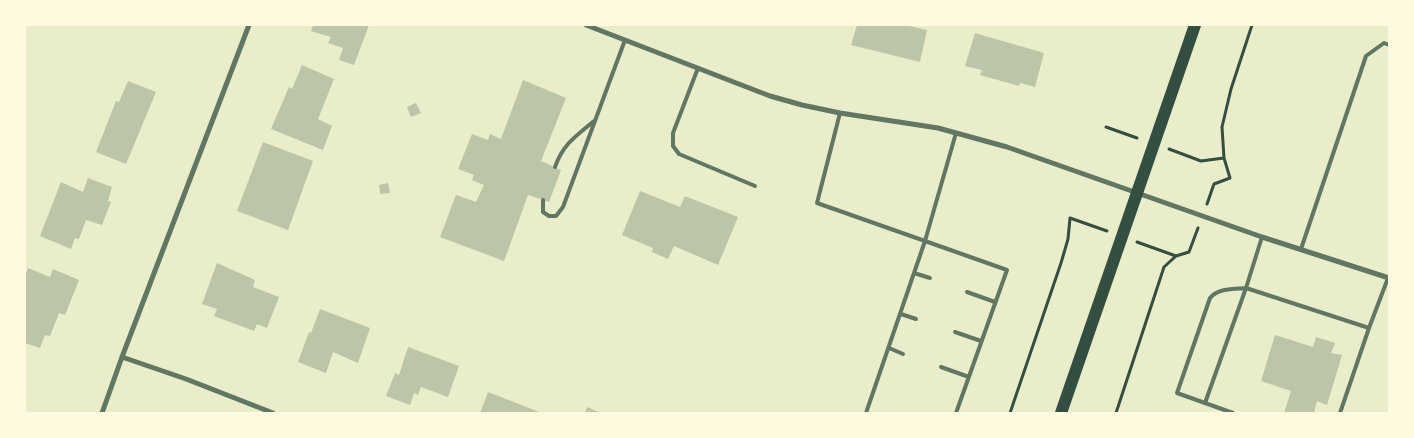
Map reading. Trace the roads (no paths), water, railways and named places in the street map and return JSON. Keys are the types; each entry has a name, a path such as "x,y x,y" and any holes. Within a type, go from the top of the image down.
{"main road":[{"path":"1061,413 1195,25"}],"street":[{"path":"102,413 250,25"},
{"path":"586,25 770,96 840,113 938,128 1007,147 1262,237 1388,278"},
{"path":"122,357 186,379 272,413"}],"lane":[{"path":"543,200 543,212 549,216 556,216 563,207 625,40"},
{"path":"1301,249 1366,56 1384,44 1389,45"},
{"path":"698,68 673,133 673,146 679,154 755,186"},
{"path":"840,113 817,203 1007,270 956,413"},
{"path":"555,167 558,157 568,142 596,120"},
{"path":"866,413 925,241 956,133"},
{"path":"1205,403 1262,237"},
{"path":"914,273 930,278"},
{"path":"1340,413 1388,278"},
{"path":"1233,413 1177,393 1210,298 1218,292 1246,288 1369,328"},
{"path":"967,292 995,302"},
{"path":"901,314 916,319"},
{"path":"955,332 982,341"},
{"path":"889,348 903,354"},
{"path":"941,367 969,377"}]}
